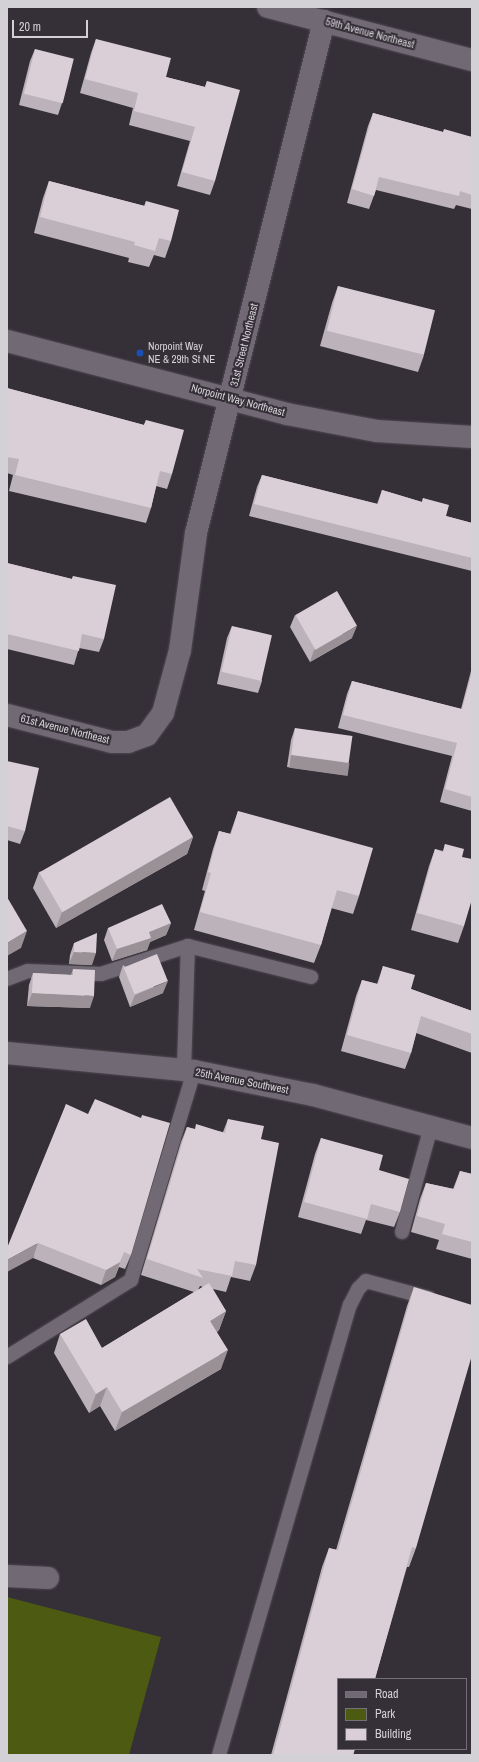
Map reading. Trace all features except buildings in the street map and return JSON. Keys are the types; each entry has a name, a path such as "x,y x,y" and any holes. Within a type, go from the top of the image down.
{"street":[{"name":"59th Avenue Northeast","path":"268,7 472,60"},
{"name":"31st Street Northeast","path":"147,735 163,713 180,650 196,533 324,21"},
{"name":"Norpoint Way Northeast","path":"7,340 287,414 377,431 472,437"},
{"name":"61st Avenue Northeast","path":"7,715 112,742 128,742 147,735"},
{"name":"25th Avenue Southwest","path":"7,1053 189,1070 313,1095 472,1138"},
{"path":"7,1576 48,1578"}],"lane":[{"path":"7,979 28,971 101,974 188,946 311,977"},
{"path":"7,1357 131,1280 189,1070 188,946"},
{"path":"402,1232 431,1127"},
{"path":"220,1755 350,1305 358,1289 366,1281 443,1302"}],"green space":[{"path":"7,1597 161,1637 129,1755 7,1755"}],"place":[{"name":"Norpoint Way NE & 29th St NE","path":"140,353"}]}
